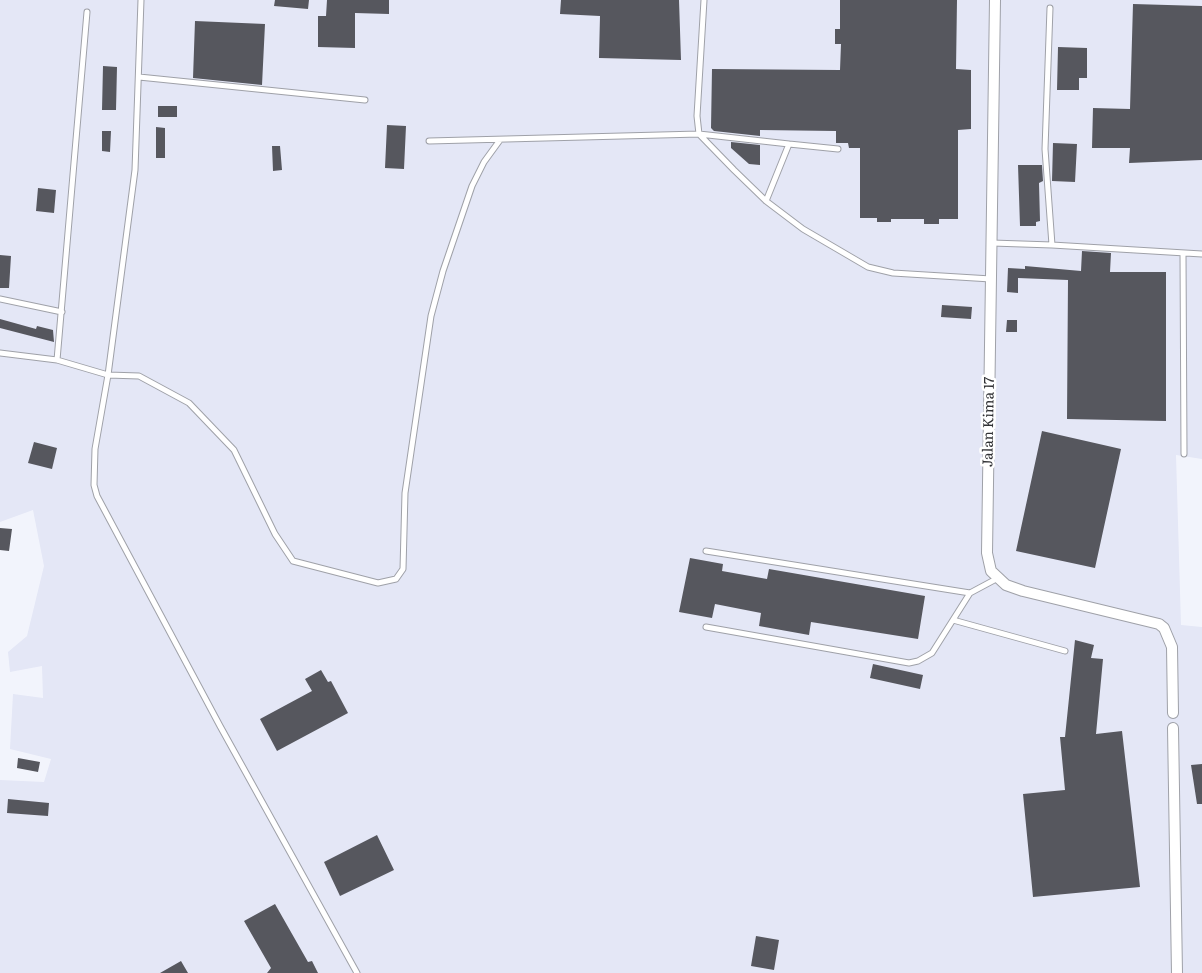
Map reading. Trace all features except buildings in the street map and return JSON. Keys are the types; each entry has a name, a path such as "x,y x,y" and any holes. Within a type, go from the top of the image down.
{"street":[{"name":"Jalan Kima 17","path":"995,0 987,553 991,571 998,578"},
{"path":"998,578 1006,585 1023,591 1159,624 1164,628 1172,647 1173,713"},
{"path":"1172,728 1177,973"}],"lane":[{"path":"141,0 135,170 108,375 95,449 94,485 100,506 356,973"},
{"path":"704,0 697,116 699,134 766,201 802,229 868,267 893,273 991,279"},
{"path":"1050,8 1045,150 1052,245"},
{"path":"57,360 88,12"},
{"path":"139,77 365,100"},
{"path":"429,140 500,140 699,134 838,148"},
{"path":"0,353 57,360 108,375 139,376 190,403 234,450 275,534 293,561 378,583 396,580 403,568 405,493 431,316 443,271 472,186 484,162 500,140"},
{"path":"766,201 789,144"},
{"path":"992,244 1052,245 1202,254"},
{"path":"1183,254 1184,454"},
{"path":"0,299 62,312"},
{"path":"706,551 970,593"},
{"path":"706,627 909,662 925,659 932,653 970,593 998,578"},
{"path":"953,620 1065,651"}],"shaded area":[{"path":"0,0 1202,0 1202,459 1176,455 1181,625 1202,627 1202,973 0,973 0,780 44,782 51,759 10,749 13,694 43,698 42,666 10,672 8,652 27,636 44,566 33,510 0,522"}]}
